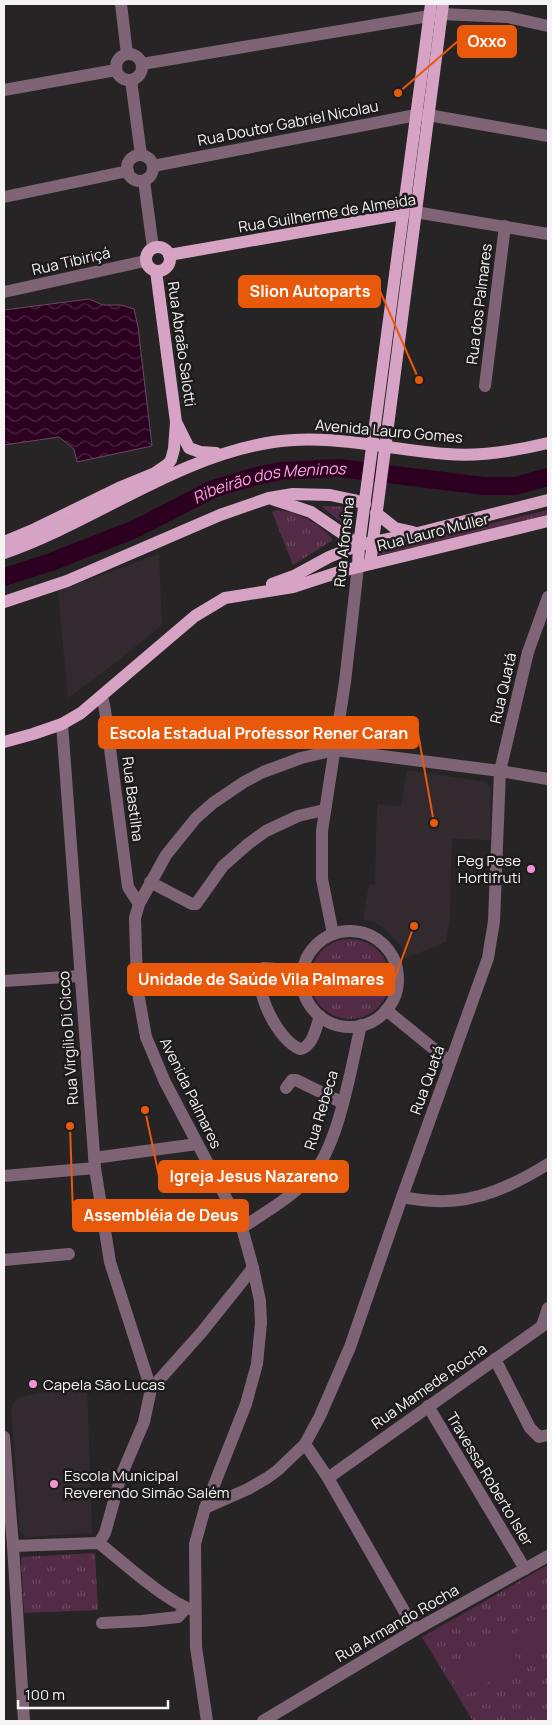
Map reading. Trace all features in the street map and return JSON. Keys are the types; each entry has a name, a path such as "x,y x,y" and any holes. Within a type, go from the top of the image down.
{"main road":[{"name":"Rua Afonsina","path":"365,544 376,513 373,489 422,115 438,11 431,4"},
{"name":"Rua Guilherme de Almeida","path":"169,255 409,213"},
{"path":"161,247 169,255 167,267 160,271 148,267 145,261 148,252 153,248 161,247"},
{"name":"Rua Abraão Salotti","path":"156,271 176,422"},
{"path":"4,542 155,473 168,464 174,449 176,422"},
{"name":"Avenida Lauro Gomes","path":"176,422 186,446 192,450 200,452 228,452"},
{"name":"Avenida Lauro Gomes","path":"4,553 202,461 228,452 274,441 321,440 378,451 476,455 519,450 548,443"},
{"name":"Rua Afonsina","path":"364,565 365,504 373,489"},
{"path":"4,602 67,581 220,515 269,498 293,494 324,494 344,497 365,504"},
{"path":"269,498 311,512 365,544"},
{"name":"Rua Lauro Muller","path":"239,596 294,576 329,557 365,544 418,533 548,500"},
{"path":"376,513 395,528 418,533"},
{"name":"Rua Lauro Muller","path":"4,742 62,724 81,713 195,616 225,598 292,587 364,565 548,520"}],"street":[{"path":"121,4 128,54"},
{"path":"142,64 438,11 508,17 548,26"},
{"path":"128,54 135,55 142,64 141,73 131,80 124,79 116,70 117,62 120,58 128,54"},
{"path":"4,90 116,70"},
{"path":"131,80 141,155"},
{"name":"Rua Doutor Gabriel Nicolau","path":"153,166 422,115 548,136"},
{"path":"141,155 148,157 153,166 150,177 144,181 136,180 129,175 127,167 130,160 141,155"},
{"path":"4,196 128,171"},
{"path":"144,181 153,248"},
{"name":"Rua Guilherme de Almeida","path":"409,213 548,234"},
{"name":"Rua dos Palmares","path":"485,386 505,226"},
{"name":"Rua Tibiriçá","path":"4,292 145,261"},
{"name":"Rua Afonsina","path":"333,934 322,879 321,858 324,810 364,565"},
{"name":"Rua Quatá","path":"205,1508 267,1478 305,1444 329,1399 350,1347 488,958 492,938 500,771 528,652 548,597"},
{"name":"Rua Bastilha","path":"102,696 128,887 139,904"},
{"name":"Rua Virgílio Di Cicco","path":"62,724 94,1163 110,1262 151,1389 144,1422 121,1476 105,1533 99,1543"},
{"name":"Avenida Palmares","path":"207,1721 190,1610 195,1544 205,1508 246,1404 257,1364 261,1323 260,1301 242,1228 165,1082 146,1037 135,960 135,918 139,904 166,855 196,818 228,792 263,772 301,758 335,750 548,779"},
{"path":"150,882 192,904 196,904 223,866 266,831 298,816 324,810"},
{"path":"344,931 356,931 367,934 386,946 392,956 398,978 395,995 386,1010 375,1020 361,1025 340,1026 320,1016 313,1009 306,996 302,981 303,971 310,952 324,939 333,934 344,931"},
{"path":"303,971 264,968 260,978 266,1006 281,1033 295,1047 300,1049 307,1047 320,1016"},
{"path":"4,981 80,976"},
{"path":"386,1010 450,1062"},
{"name":"Rua Rebeca","path":"242,1228 296,1190 311,1177 321,1163 330,1144 343,1103 361,1025"},
{"path":"286,1088 292,1080 296,1080 343,1103"},
{"path":"4,1176 94,1163 197,1144"},
{"path":"402,1197 436,1201 477,1197 511,1185 548,1164"},
{"path":"4,1260 69,1254"},
{"path":"151,1389 201,1333 253,1268"},
{"path":"545,1324 548,1308"},
{"name":"Rua Mamede Rocha","path":"328,1478 545,1324"},
{"path":"495,1359 530,1428 539,1437 548,1435"},
{"name":"Travessa Roberto Isler","path":"428,1406 525,1569"},
{"path":"4,1437 24,1721"},
{"path":"305,1444 328,1478 415,1630"},
{"path":"13,1546 99,1543 167,1597 190,1610"},
{"name":"Rua Armando Rocha","path":"263,1721 415,1630 548,1556"},
{"path":"102,1623 178,1617 190,1610"}],"shaded area":[{"path":"159,554 162,625 68,698 58,591"},
{"path":"407,770 485,782 491,788 490,840 452,839 450,914 446,942 406,958 400,945 386,930 374,922 363,919 369,885 375,884 377,804 401,807"},
{"name":"Escola Municipal Reverendo Simão Salém","path":"87,1383 92,1533 26,1537 20,1531 11,1409 14,1402 21,1397"}],"green space":[{"path":"322,507 347,507 344,519 345,525"},
{"path":"277,510 293,513 308,519 333,540 293,565 272,512"},
{"path":"548,510 548,515 376,556 372,552"},
{"path":"350,939 365,942 378,951 387,964 390,979 387,994 378,1007 365,1016 350,1019 335,1016 322,1007 313,994 310,979 313,964 322,951 335,942"},
{"path":"95,1553 98,1610 24,1613 22,1557"},
{"path":"548,1565 548,1721 473,1721 422,1637"},
{"path":"548,1614 548,1649 530,1660 515,1634"},
{"path":"505,1637 520,1663 463,1697 448,1670"}],"water":[{"path":"89,299 103,305 121,305 134,309 138,327 152,446 77,462 74,449 59,437 4,445 4,310"}],"waterway":[{"name":"Ribeirão dos Meninos","path":"4,577 51,562 135,529 213,489 256,476 281,471 339,468 484,486 515,486 548,477"}],"place":[{"name":"Oxxo","path":"398,93"},
{"name":"Slion Autoparts","path":"419,380"},
{"name":"Escola Estadual Professor Rener Caran","path":"434,823"},
{"name":"Peg Pese Hortifruti","path":"531,869"},
{"name":"Unidade de Saúde Vila Palmares","path":"414,926"},
{"name":"Igreja Jesus Nazareno","path":"145,1110"},
{"name":"Assembléia de Deus","path":"70,1126"},
{"name":"Capela São Lucas","path":"33,1384"},
{"name":"Escola Municipal Reverendo Simão Salém","path":"54,1484"}]}
